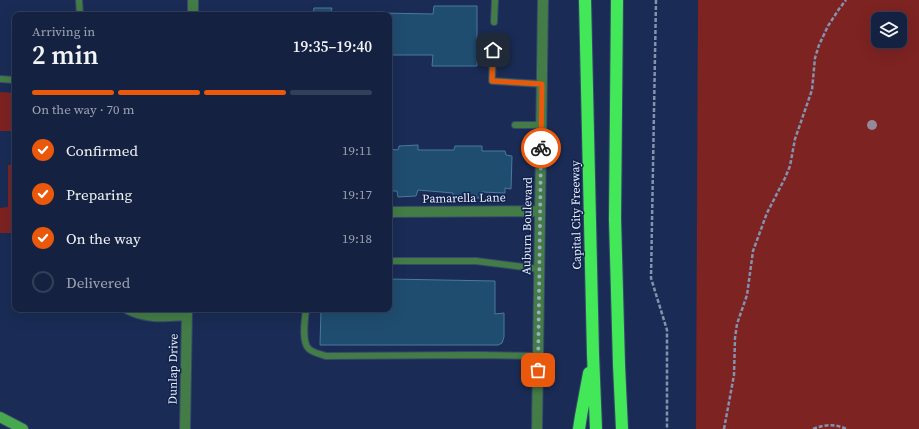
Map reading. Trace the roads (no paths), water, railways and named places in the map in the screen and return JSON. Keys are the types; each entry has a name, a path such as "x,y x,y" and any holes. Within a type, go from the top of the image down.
{"highway":[{"name":"Capital City Freeway","path":"585,0 596,429"},
{"path":"617,0 616,219 622,429"},
{"path":"579,429 593,354"}],"street":[{"path":"193,12 194,0"},
{"name":"Auburn Boulevard","path":"537,429 543,0"},
{"name":"Pamarella Lane","path":"392,212 540,211"},
{"path":"135,312 144,315 157,316 187,312"},
{"name":"Dunlap Drive","path":"185,429 187,312"},
{"path":"0,417 23,429"}],"lane":[{"path":"79,0 80,12"},
{"path":"494,22 495,0"},
{"path":"493,50 492,81 542,84"},
{"path":"0,79 12,80"},
{"path":"515,125 541,125"},
{"path":"392,261 476,261 539,269"},
{"path":"306,312 304,342 309,349 326,356 538,356"}]}
